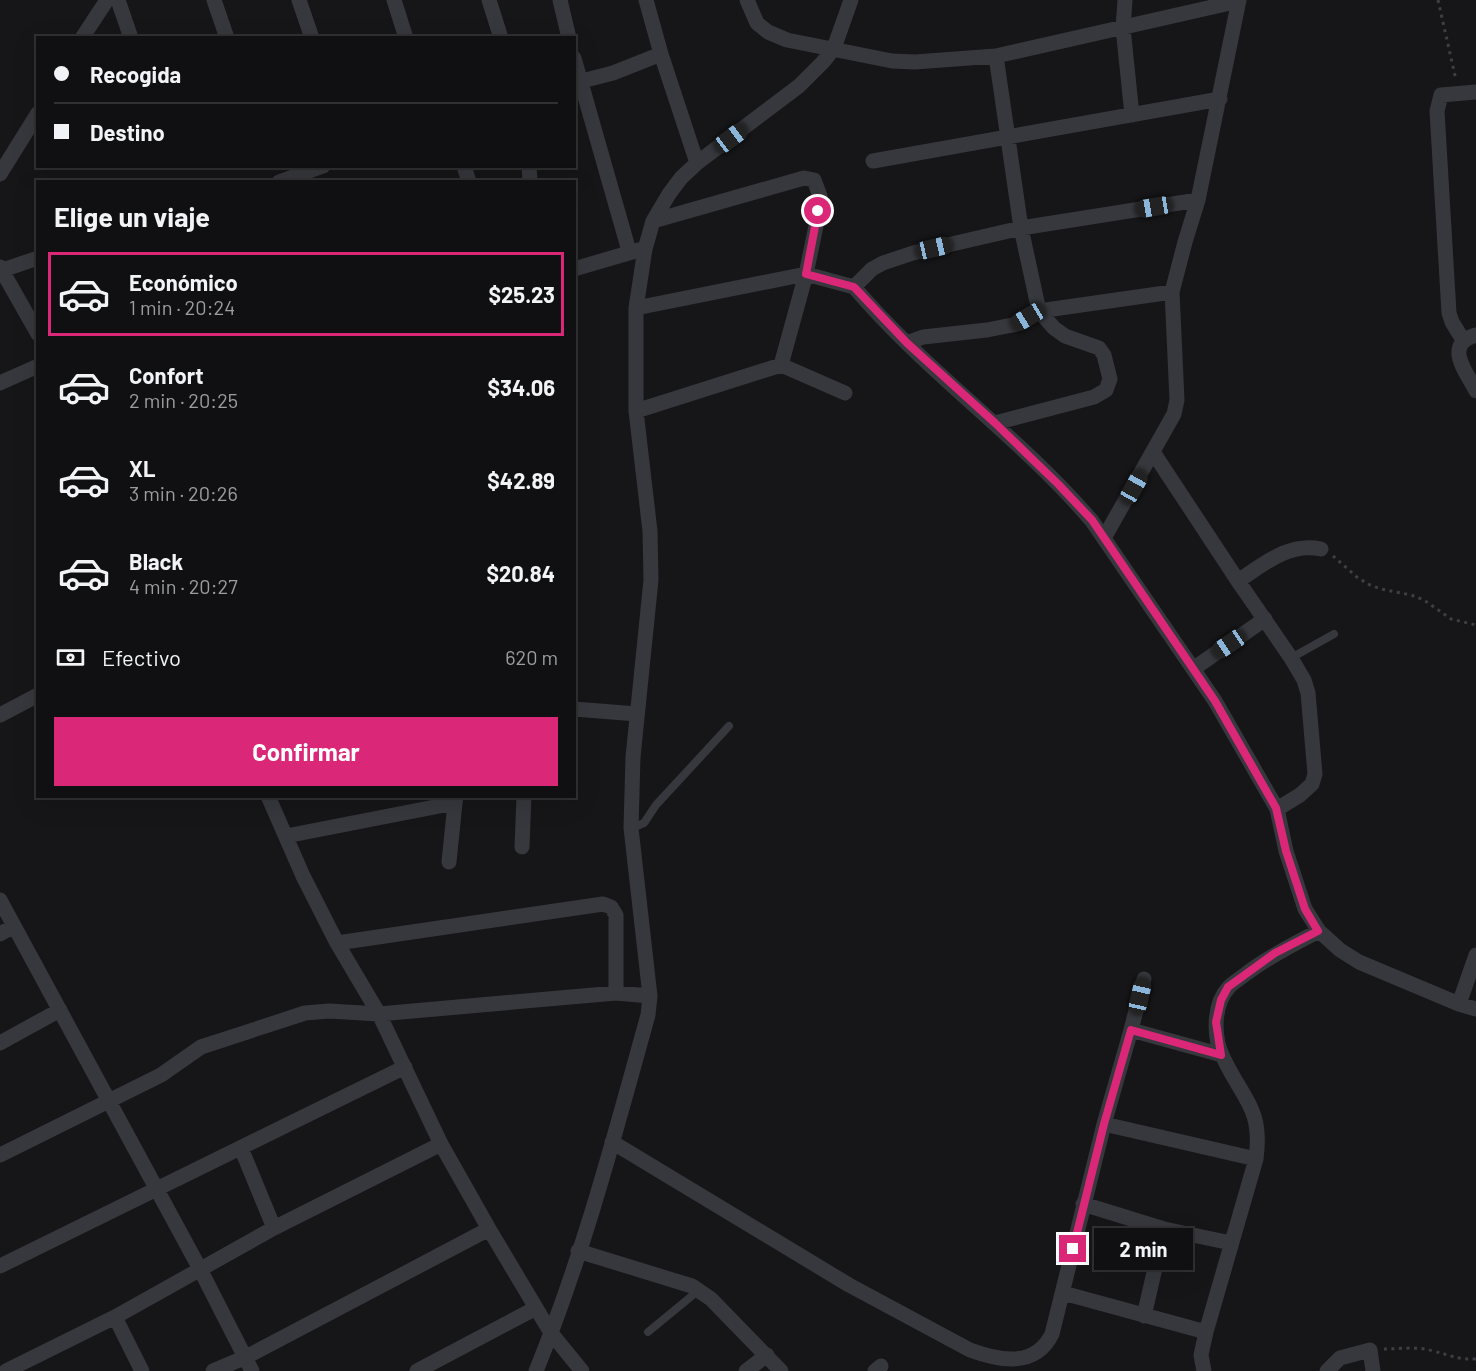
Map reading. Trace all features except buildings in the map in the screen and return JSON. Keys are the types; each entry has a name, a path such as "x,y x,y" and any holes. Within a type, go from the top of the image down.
{"street":[{"path":"83,36 107,0"},
{"path":"118,0 130,36"},
{"path":"214,0 226,36"},
{"path":"299,0 311,36"},
{"path":"394,0 405,36"},
{"path":"489,0 500,36"},
{"path":"560,0 569,36"},
{"path":"646,0 661,54 697,163"},
{"path":"747,0 757,23 774,35 787,40 892,61 915,62 996,56 1239,1 1198,200 1172,292 1177,400 1174,414 1104,538"},
{"path":"578,264 637,250 669,194 681,178 812,74 834,48 851,0"},
{"path":"1125,0 1123,28 1132,115"},
{"path":"536,1371 551,1334 612,1142 648,1014 650,996 632,828 633,757 651,580 650,531 636,411 637,250 577,82 613,73 661,54"},
{"path":"995,423 1094,397 1106,390 1110,379 1107,363 1099,348 1065,336 1054,328 1039,311 1021,228 996,56"},
{"path":"1476,92 1441,95 1437,111 1449,313 1452,322 1469,338 1460,344 1458,354 1476,391"},
{"path":"873,161 1220,99"},
{"path":"0,174 36,115"},
{"path":"284,180 315,168"},
{"path":"653,221 804,178 814,180 818,184 820,196 816,226 806,274 781,365"},
{"path":"854,287 872,269 897,257 1021,228 1198,200"},
{"path":"36,259 0,269 36,332"},
{"path":"636,308 806,274 854,287 907,343 995,423 1074,500 1104,538 1215,701 1276,808 1286,851 1305,909 1318,931 1340,950 1359,962 1476,1009"},
{"path":"907,343 923,337 987,330 1017,324 1039,311 1172,292"},
{"path":"636,411 781,365 845,393"},
{"path":"0,383 36,367"},
{"path":"1153,452 1238,581 1292,657 1304,680 1308,693 1315,774 1312,784 1300,795 1276,808"},
{"path":"1238,581 1278,555 1293,549 1308,546 1321,549"},
{"path":"1193,669 1265,619"},
{"path":"0,715 36,696"},
{"path":"576,709 637,714"},
{"path":"269,798 303,876 337,943 380,1014 441,1144 551,1334 582,1371"},
{"path":"522,847 524,798"},
{"path":"286,836 455,800 449,862"},
{"path":"0,900 158,1190 249,1364"},
{"path":"337,943 603,904 611,907 616,915 616,993"},
{"path":"0,934 14,926"},
{"path":"1204,1371 1201,1355 1206,1332 1256,1159 1258,1141 1257,1122 1252,1108 1221,1055 1216,1022 1221,1000 1228,987 1275,953 1318,931"},
{"path":"1459,1004 1476,955"},
{"path":"612,1142 849,1286 970,1350 989,1357 1020,1358 1040,1351 1052,1334 1083,1204 1144,980"},
{"path":"0,1155 161,1075 201,1047 305,1013 329,1011 380,1014 616,993 650,996"},
{"path":"0,1043 60,1010"},
{"path":"1131,1030 1221,1055"},
{"path":"0,1266 158,1190 405,1066"},
{"path":"1104,1124 1256,1159"},
{"path":"6,1371 115,1317 274,1228 441,1144"},
{"path":"241,1148 274,1228"},
{"path":"1083,1204 1164,1229 1231,1243"},
{"path":"213,1371 249,1364 489,1229"},
{"path":"1144,1316 1164,1229"},
{"path":"578,1251 685,1283 699,1290 711,1299 781,1371"},
{"path":"1063,1293 1206,1332"},
{"path":"417,1371 536,1308"},
{"path":"115,1317 142,1371"},
{"path":"1327,1371 1340,1358 1351,1353 1371,1350 1373,1371"},
{"path":"746,1371 767,1355"}],"lane":[{"path":"1292,657 1334,634"},
{"path":"632,828 644,823 656,805 729,726"},
{"path":"648,1332 699,1290"}],"path":[{"path":"1438,0 1459,93"},
{"path":"1321,549 1334,556 1358,578 1370,585 1418,597 1451,619 1476,626"},
{"path":"1371,1350 1417,1348 1433,1350 1448,1356 1476,1359"}],"route":[{"path":"818,211 806,274 854,287 907,343 995,423 1092,520 1215,701 1276,808 1286,851 1305,909 1318,931 1275,953 1228,987 1221,1000 1216,1022 1221,1055 1131,1030 1104,1124 1073,1249"}]}
